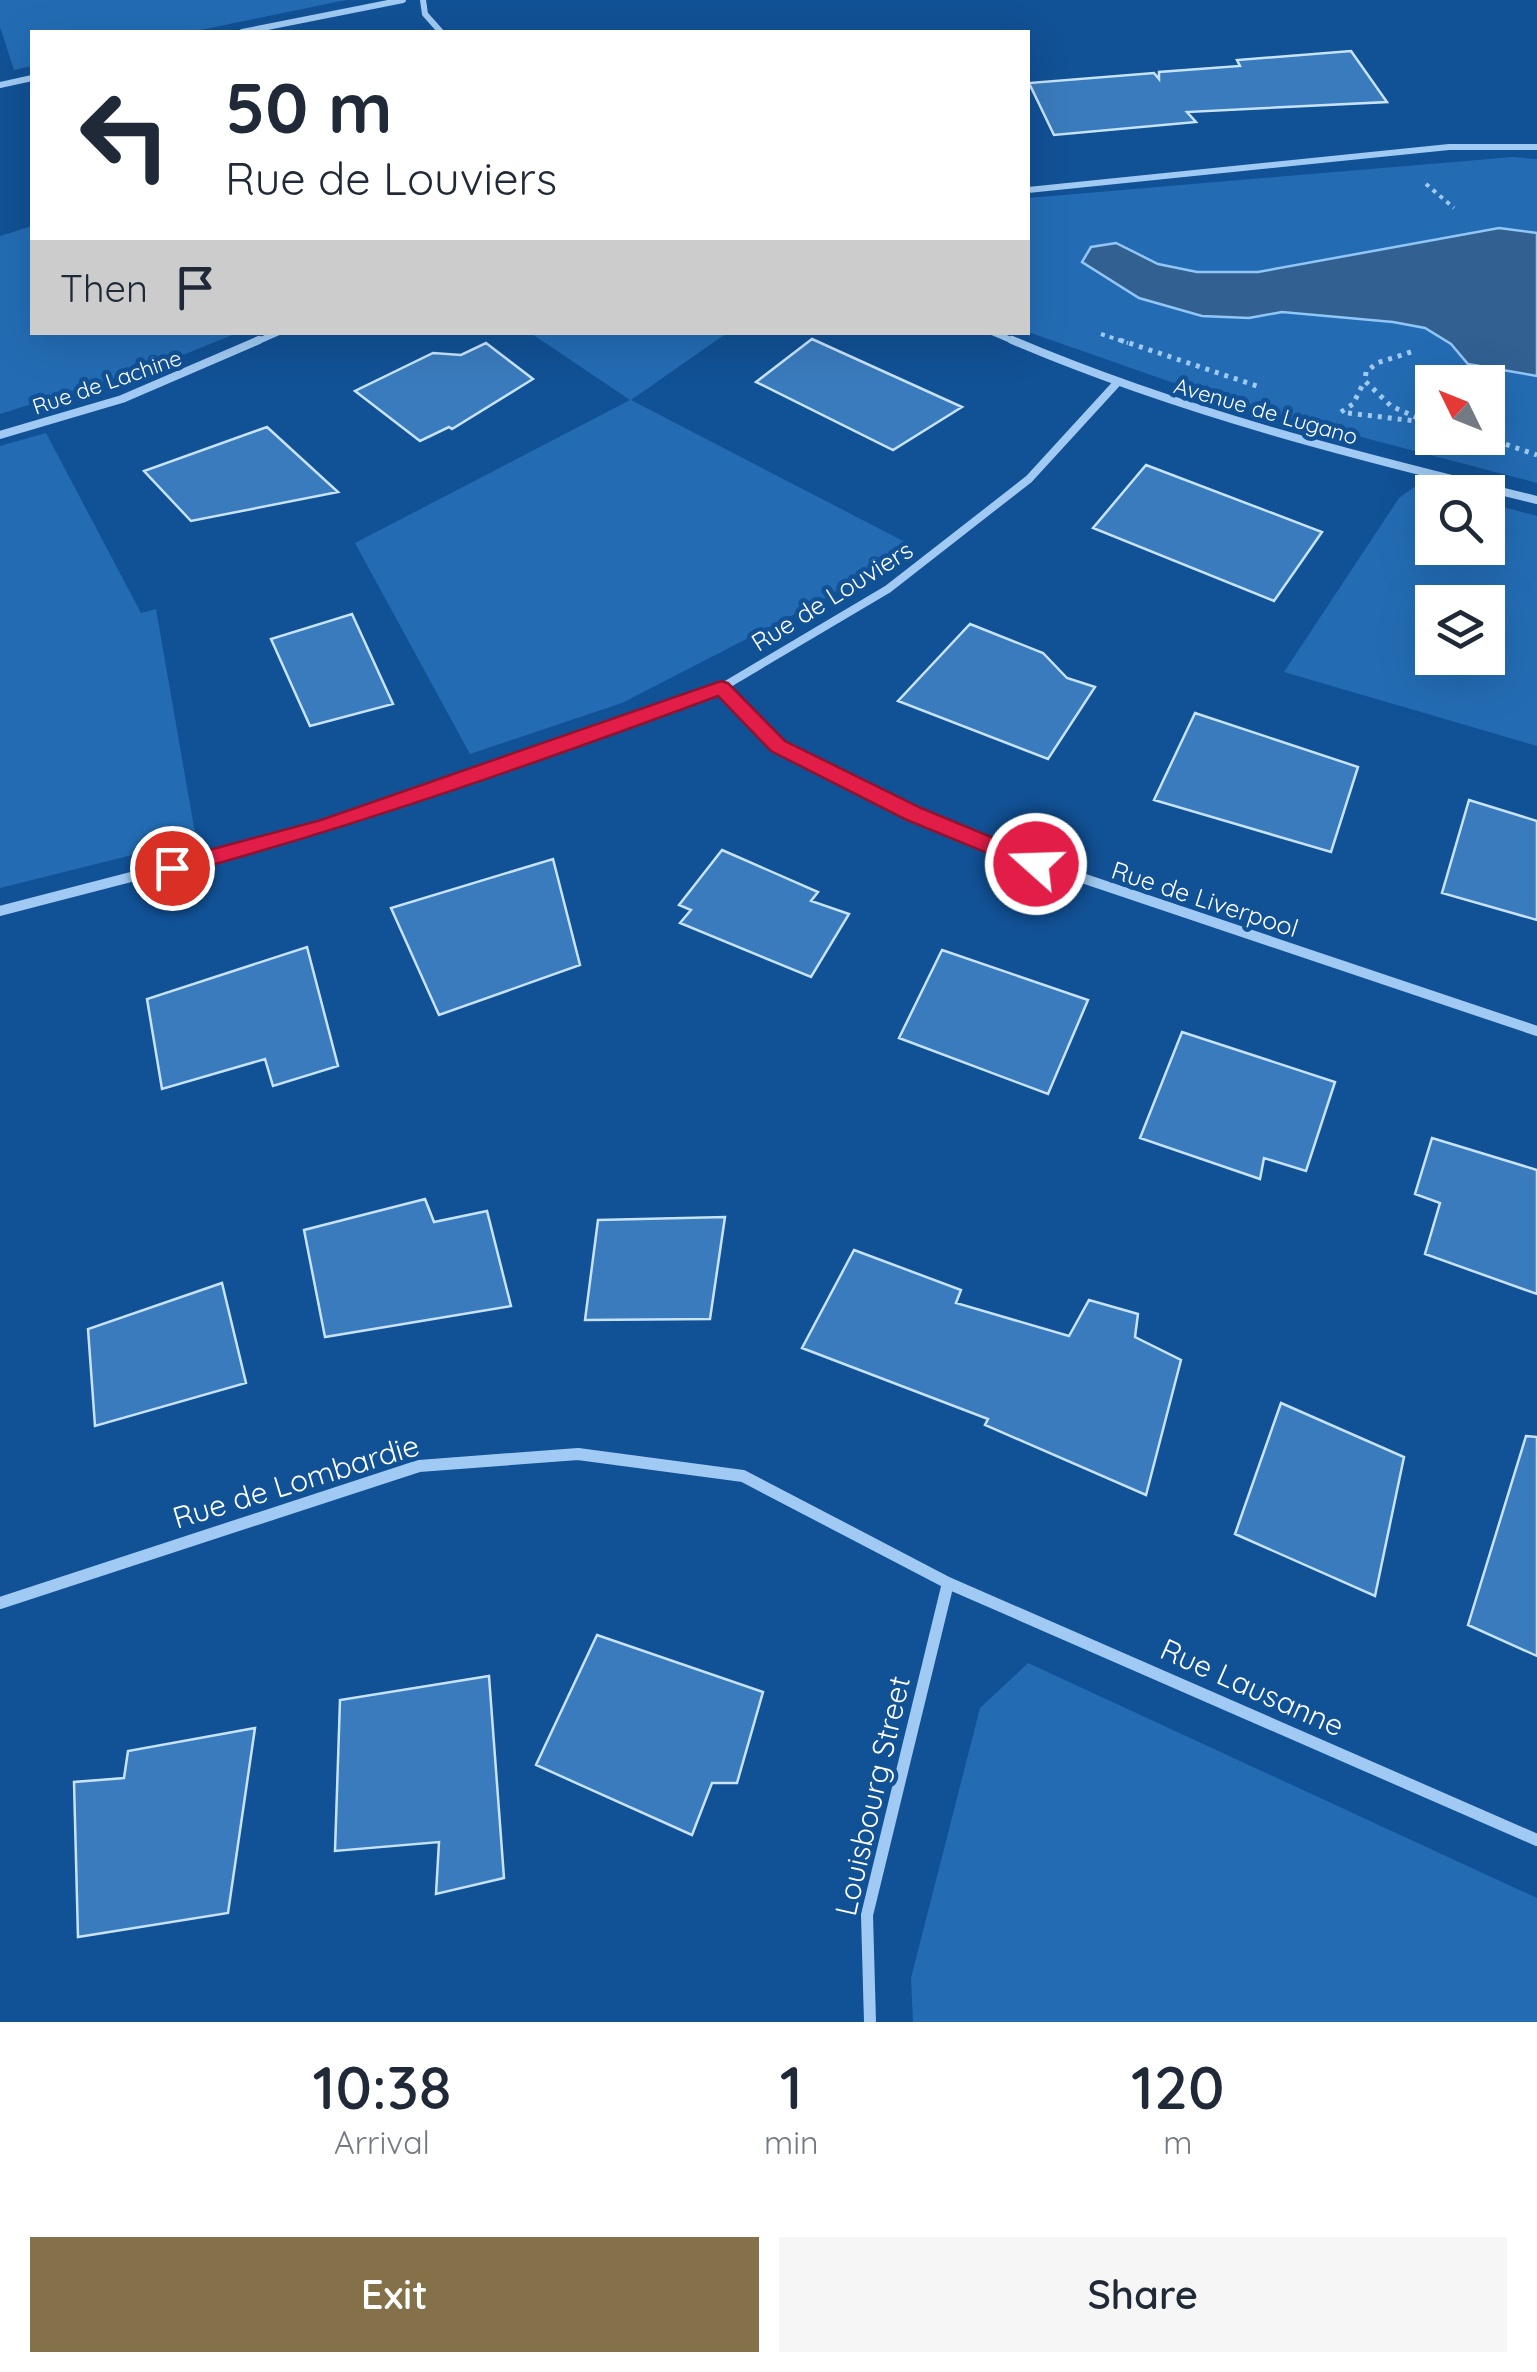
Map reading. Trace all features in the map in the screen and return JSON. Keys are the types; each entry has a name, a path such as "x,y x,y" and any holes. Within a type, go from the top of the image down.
{"street":[{"path":"252,30 403,0"},
{"path":"422,0 426,14 438,30"},
{"path":"0,85 30,78"},
{"path":"1030,190 1450,147 1537,146"},
{"name":"Rue de Lachine","path":"0,435 122,400 272,335"},
{"name":"Avenue de Lugano","path":"999,335 1116,384 1334,450 1537,500"},
{"name":"Rue de Louviers","path":"0,911 324,827 520,762 721,688 888,589 943,549 1028,478 1116,384"},
{"name":"Rue de Liverpool","path":"721,688 778,746 981,844 1537,1032"},
{"name":"Rue de Lombardie","path":"0,1603 420,1466 578,1454 743,1476 948,1583"},
{"name":"Rue Lausanne","path":"948,1583 1537,1840"},
{"name":"Louisbourg Street","path":"870,2022 867,1915 948,1583"}],"path":[{"path":"1434,188 1454,208"},
{"path":"1096,333 1270,390"},
{"path":"1341,412 1353,404 1366,372 1377,363 1412,352"},
{"path":"1364,381 1391,406 1415,416"},
{"path":"1327,408 1415,421"},
{"path":"1505,444 1537,456"}],"shaded area":[{"path":"0,0 346,0 201,30 30,30 30,66 14,70 0,27"},
{"path":"1513,157 1537,159 1537,483 1430,455 1505,455 1505,365 1415,365 1415,451 1231,403 1030,333 1030,198"},
{"path":"30,227 30,335 232,335 161,364 0,414 0,236"},
{"path":"1499,228 1537,233 1537,376 1505,370 1505,365 1468,364 1451,344 1425,328 1393,322 1282,312 1249,318 1202,316 1139,298 1082,262 1091,247 1116,243 1158,264 1197,272 1258,272"},
{"path":"533,335 724,335 631,400 905,542 826,598 622,703 470,754 355,543 630,400"},
{"path":"46,433 141,613 156,609 196,839 0,888 0,446"},
{"path":"1415,486 1415,565 1505,565 1505,508 1537,516 1537,746 1284,672 1399,498"},
{"path":"1028,1663 1537,1898 1537,2022 913,2022 911,1978 980,1708"}],"building":[{"path":"1351,51 1387,102 1187,112 1196,122 1054,135 1030,85 1154,73 1159,79 1159,72 1240,66 1237,60"},
{"path":"812,339 962,407 893,450 756,382"},
{"path":"486,343 533,379 452,429 420,441 355,391 433,353 461,355"},
{"path":"267,427 338,492 191,521 144,471"},
{"path":"1146,465 1322,532 1274,601 1093,528"},
{"path":"352,614 393,704 310,726 271,639"},
{"path":"970,624 1043,653 1067,678 1095,687 1048,759 898,701"},
{"path":"1195,713 1358,767 1331,852 1154,800"},
{"path":"1469,800 1537,821 1537,920 1442,893"},
{"path":"722,850 818,892 811,901 849,914 811,977 680,923 691,910 679,905"},
{"path":"553,859 580,965 439,1015 391,908"},
{"path":"307,947 338,1066 273,1086 265,1059 162,1089 147,999"},
{"path":"942,950 1088,1000 1048,1094 899,1038"},
{"path":"1182,1032 1335,1082 1306,1171 1264,1158 1260,1179 1140,1138"},
{"path":"1432,1138 1537,1170 1537,1294 1425,1254 1440,1203 1415,1194"},
{"path":"425,1199 434,1222 487,1211 511,1306 325,1337 304,1230"},
{"path":"725,1217 710,1319 585,1320 598,1220"},
{"path":"854,1250 961,1290 956,1303 1069,1336 1089,1300 1138,1314 1135,1337 1181,1360 1146,1495 985,1425 988,1419 802,1348"},
{"path":"222,1283 246,1383 95,1426 88,1329"},
{"path":"1281,1403 1404,1457 1375,1596 1235,1534"},
{"path":"1526,1436 1537,1437 1537,1656 1468,1625"},
{"path":"597,1635 763,1692 737,1783 712,1783 692,1835 536,1765"},
{"path":"489,1676 504,1878 436,1894 439,1842 335,1851 340,1700"},
{"path":"255,1728 228,1913 78,1937 74,1782 124,1778 128,1751"}],"route":[{"path":"172,868 324,827 520,762 721,688 778,746 914,814 1036,864"}]}
